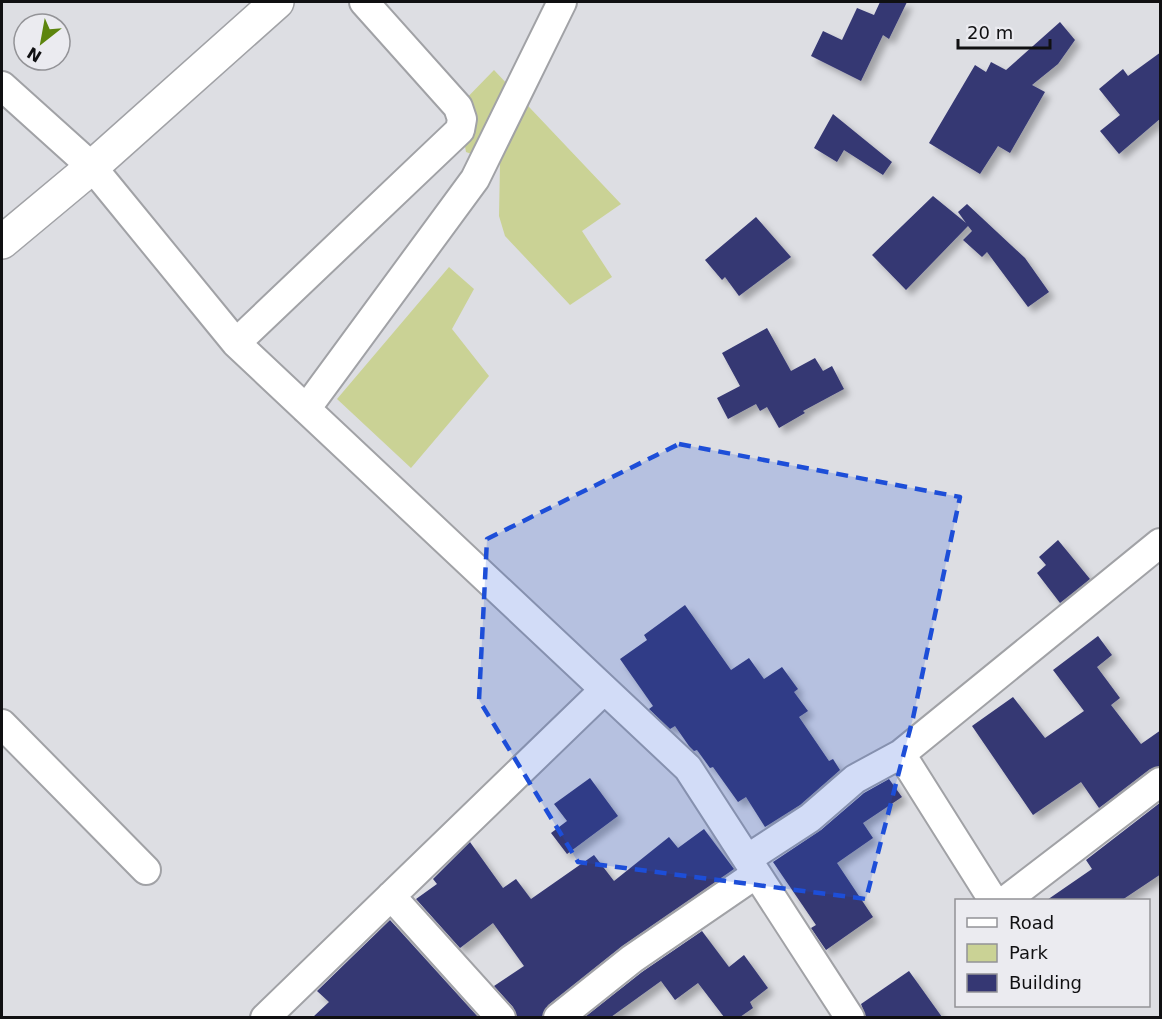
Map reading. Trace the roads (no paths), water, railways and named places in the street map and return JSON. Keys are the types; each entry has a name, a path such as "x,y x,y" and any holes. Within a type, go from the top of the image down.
{"street":[{"path":"2,242 92,167 277,2"},
{"path":"236,343 460,130 462,119 458,107 364,2"},
{"path":"306,409 475,179 562,2"},
{"path":"2,86 92,167 236,343 688,768 850,1017"},
{"path":"558,1017 752,866 855,779 901,754 1161,543"},
{"path":"265,1017 604,690"},
{"path":"2,724 146,870"},
{"path":"901,754 992,899"},
{"path":"1007,899 1161,782"},
{"path":"391,896 501,1017"}]}
